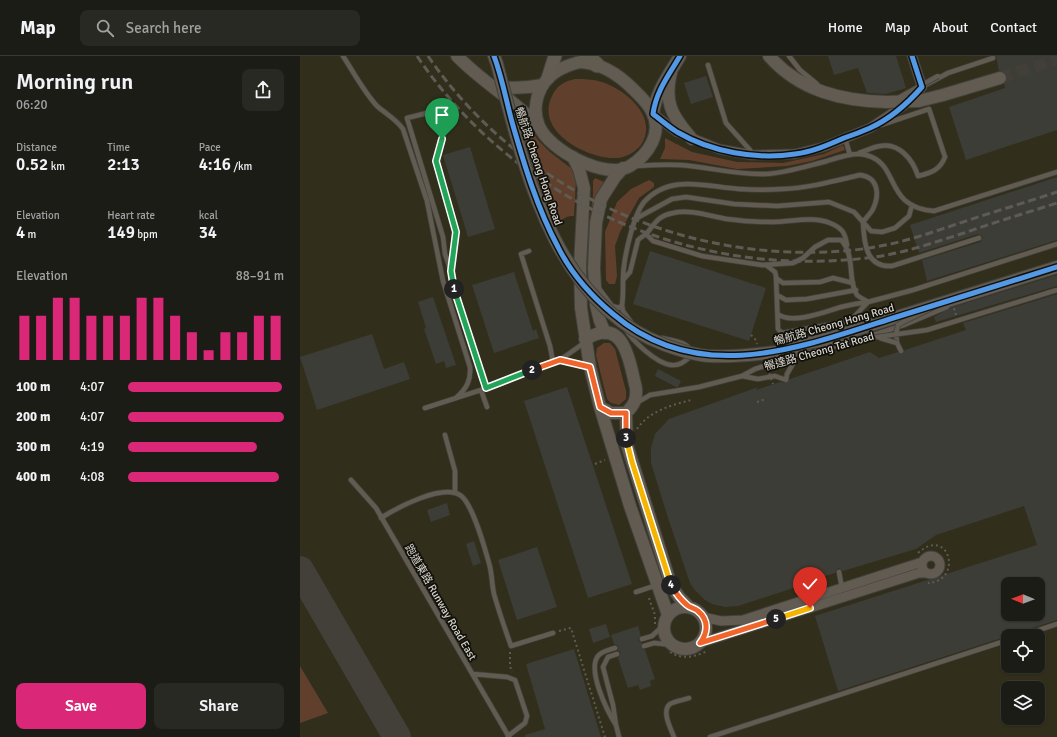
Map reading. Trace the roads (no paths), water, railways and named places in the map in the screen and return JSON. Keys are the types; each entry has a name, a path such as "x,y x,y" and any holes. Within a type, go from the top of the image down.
{"main road":[{"path":"545,81 555,56"}],"street":[{"path":"457,56 473,72 525,112 540,127 553,144 573,157 597,167 615,170 626,168"},
{"path":"606,333 600,321 596,305 594,236 598,210 601,199 615,177 646,153 651,146 654,136 653,114 657,95 662,84 680,56"},
{"path":"769,56 792,77 808,86 845,99 887,102 918,101 943,96 997,76"},
{"path":"492,86 509,89 523,88 545,81 562,67 592,60 619,76 644,100 653,114 677,132 692,139 719,149 752,155 795,154 823,147 870,128 903,106 922,88 912,56"},
{"name":"暢航路 Cheong Hong Road","path":"496,59 512,123 548,227 572,270 601,304 631,329 644,337 689,353 708,356 752,355 775,352 833,337 1057,267"},
{"path":"672,69 668,83 669,106 679,124 692,139"},
{"path":"540,127 536,104 538,95 545,81"},
{"path":"573,157 579,169 584,188 580,266 581,308 590,367 600,407 630,506 651,587 668,644 678,648 690,648 700,643 919,573 925,577"},
{"path":"586,341 601,333 606,333 617,337 627,352 636,394 630,409 627,445 671,585 679,597 689,607 699,612 703,617 706,633 700,643"},
{"path":"600,407 611,413 630,409"},
{"path":"703,617 721,621 743,620 842,588 919,559 931,556 937,558 940,563 940,569 935,574 925,577"},
{"path":"919,559 925,577"},
{"path":"663,624 674,610 681,607 689,607"}],"lane":[{"path":"343,56 378,106 397,121 403,129 427,201 443,282 470,367 468,384 457,397"},
{"path":"789,56 813,81 830,94"},
{"path":"922,88 948,73 992,57"},
{"path":"887,102 903,96 950,70 992,57"},
{"path":"708,65 726,123 750,150 752,155"},
{"path":"626,168 680,165 741,173 765,174 797,169 859,154 881,146 889,146 906,155 916,169 918,176 929,174 938,169 945,157 929,109 933,97 944,90 997,76"},
{"path":"870,128 929,109"},
{"path":"451,271 456,232 436,161 445,127 438,118 427,113 407,118 443,237 445,254 451,271 454,290 484,389 487,407"},
{"path":"845,138 850,155"},
{"path":"859,154 879,161 889,174 898,194 912,205 923,210 934,211 1057,172"},
{"path":"595,284 612,306 630,337 664,363 676,365 684,362 691,356 692,350 689,346 656,336 638,328 628,320 622,305 624,265 630,236 637,218 644,202 657,192 670,185 687,183 740,189 783,189 815,186 860,175 870,177 876,184 876,202 863,222 864,241 870,256 882,267 892,266 979,238"},
{"path":"637,218 672,199 686,197 748,205 777,206 829,202 854,212 871,231 882,232 895,228 909,216 912,205"},
{"path":"623,280 630,272 638,240 641,236 646,234 654,222 664,216 685,212 729,220 764,222 818,220 837,226 845,233 857,295 868,302"},
{"path":"646,234 653,241 702,256 736,262 766,265 793,263 803,258 815,247 828,240 841,240 848,246"},
{"path":"778,314 787,318 811,316 868,302 913,290 1057,244"},
{"path":"529,251 521,254 550,346 553,362"},
{"path":"766,265 775,272 778,329 782,333 791,333 844,322 852,319 868,302"},
{"path":"776,278 783,283 820,282 833,278 854,283"},
{"path":"777,295 786,300 807,299 856,290"},
{"path":"775,352 927,330 1057,290"},
{"path":"901,351 897,342 896,334 898,325 944,302"},
{"name":"暢達路 Cheong Tat Road","path":"630,409 642,399 650,395 699,387 742,376 755,369 798,355 840,346 882,333 958,303"},
{"path":"612,306 619,308 622,305"},
{"path":"873,338 882,338 897,342"},
{"path":"425,408 484,389 560,360 586,341"},
{"path":"742,376 758,379 776,376 786,380 787,374 798,355"},
{"path":"560,360 590,367"},
{"path":"444,435 455,471 455,493"},
{"name":"跑道東路 Runway Road East","path":"351,480 376,508 509,737"},
{"path":"381,518 395,509 444,492 455,493 464,498 471,510 490,566 494,594 510,646 552,633"},
{"path":"838,572 842,588"},
{"path":"636,592 651,587"},
{"path":"642,639 652,636 663,624"},
{"path":"1042,629 1057,624"},
{"path":"710,737 1001,642"},
{"path":"644,646 654,643 668,644"},
{"path":"615,648 601,653 595,660 594,669 605,707 616,725"},
{"path":"617,654 608,657 603,667 613,705 619,737"},
{"path":"472,674 507,677 514,680 527,716 525,723 509,737"},
{"path":"674,737 667,715 667,708 671,704 689,698"}],"tunnel":[{"path":"1000,78 1057,59"}],"railway":[{"path":"417,56 458,108 506,153 559,191 617,221 678,243 742,257 808,261 874,257 920,247 1057,203"},
{"path":"428,56 461,98 499,136 541,169 586,197 634,219 685,236 737,247 790,252 822,252 864,249 910,239 1057,192"}]}
